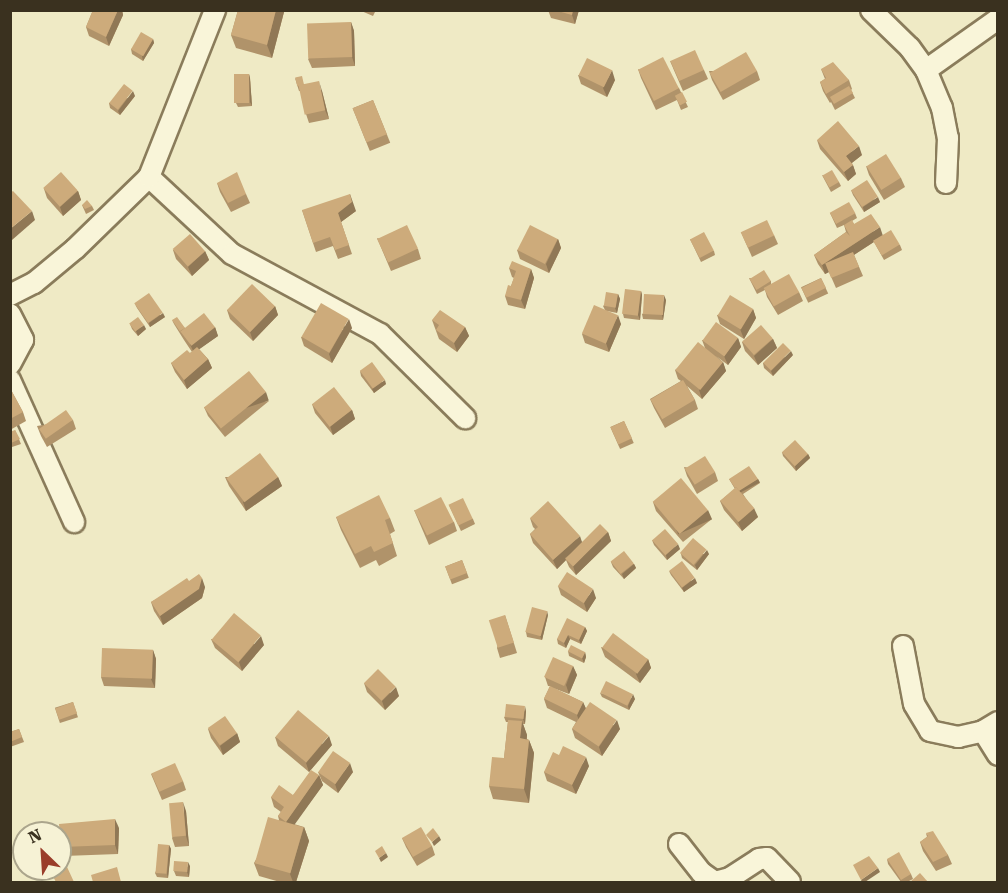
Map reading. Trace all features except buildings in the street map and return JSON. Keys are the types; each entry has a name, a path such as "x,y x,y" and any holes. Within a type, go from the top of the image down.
{"street":[{"path":"10,295 34,283 75,249 149,177 215,10"},
{"path":"871,10 910,48 926,70 942,108 948,138 946,183"},
{"path":"926,70 998,20"},
{"path":"149,177 232,254 380,334 465,418"},
{"path":"10,314 23,340 10,364"},
{"path":"10,380 74,522"},
{"path":"903,646 921,721 930,731 946,736 958,737 990,727 998,755"},
{"path":"679,844 702,873 715,882 730,878 759,859 768,858 790,882"}]}
